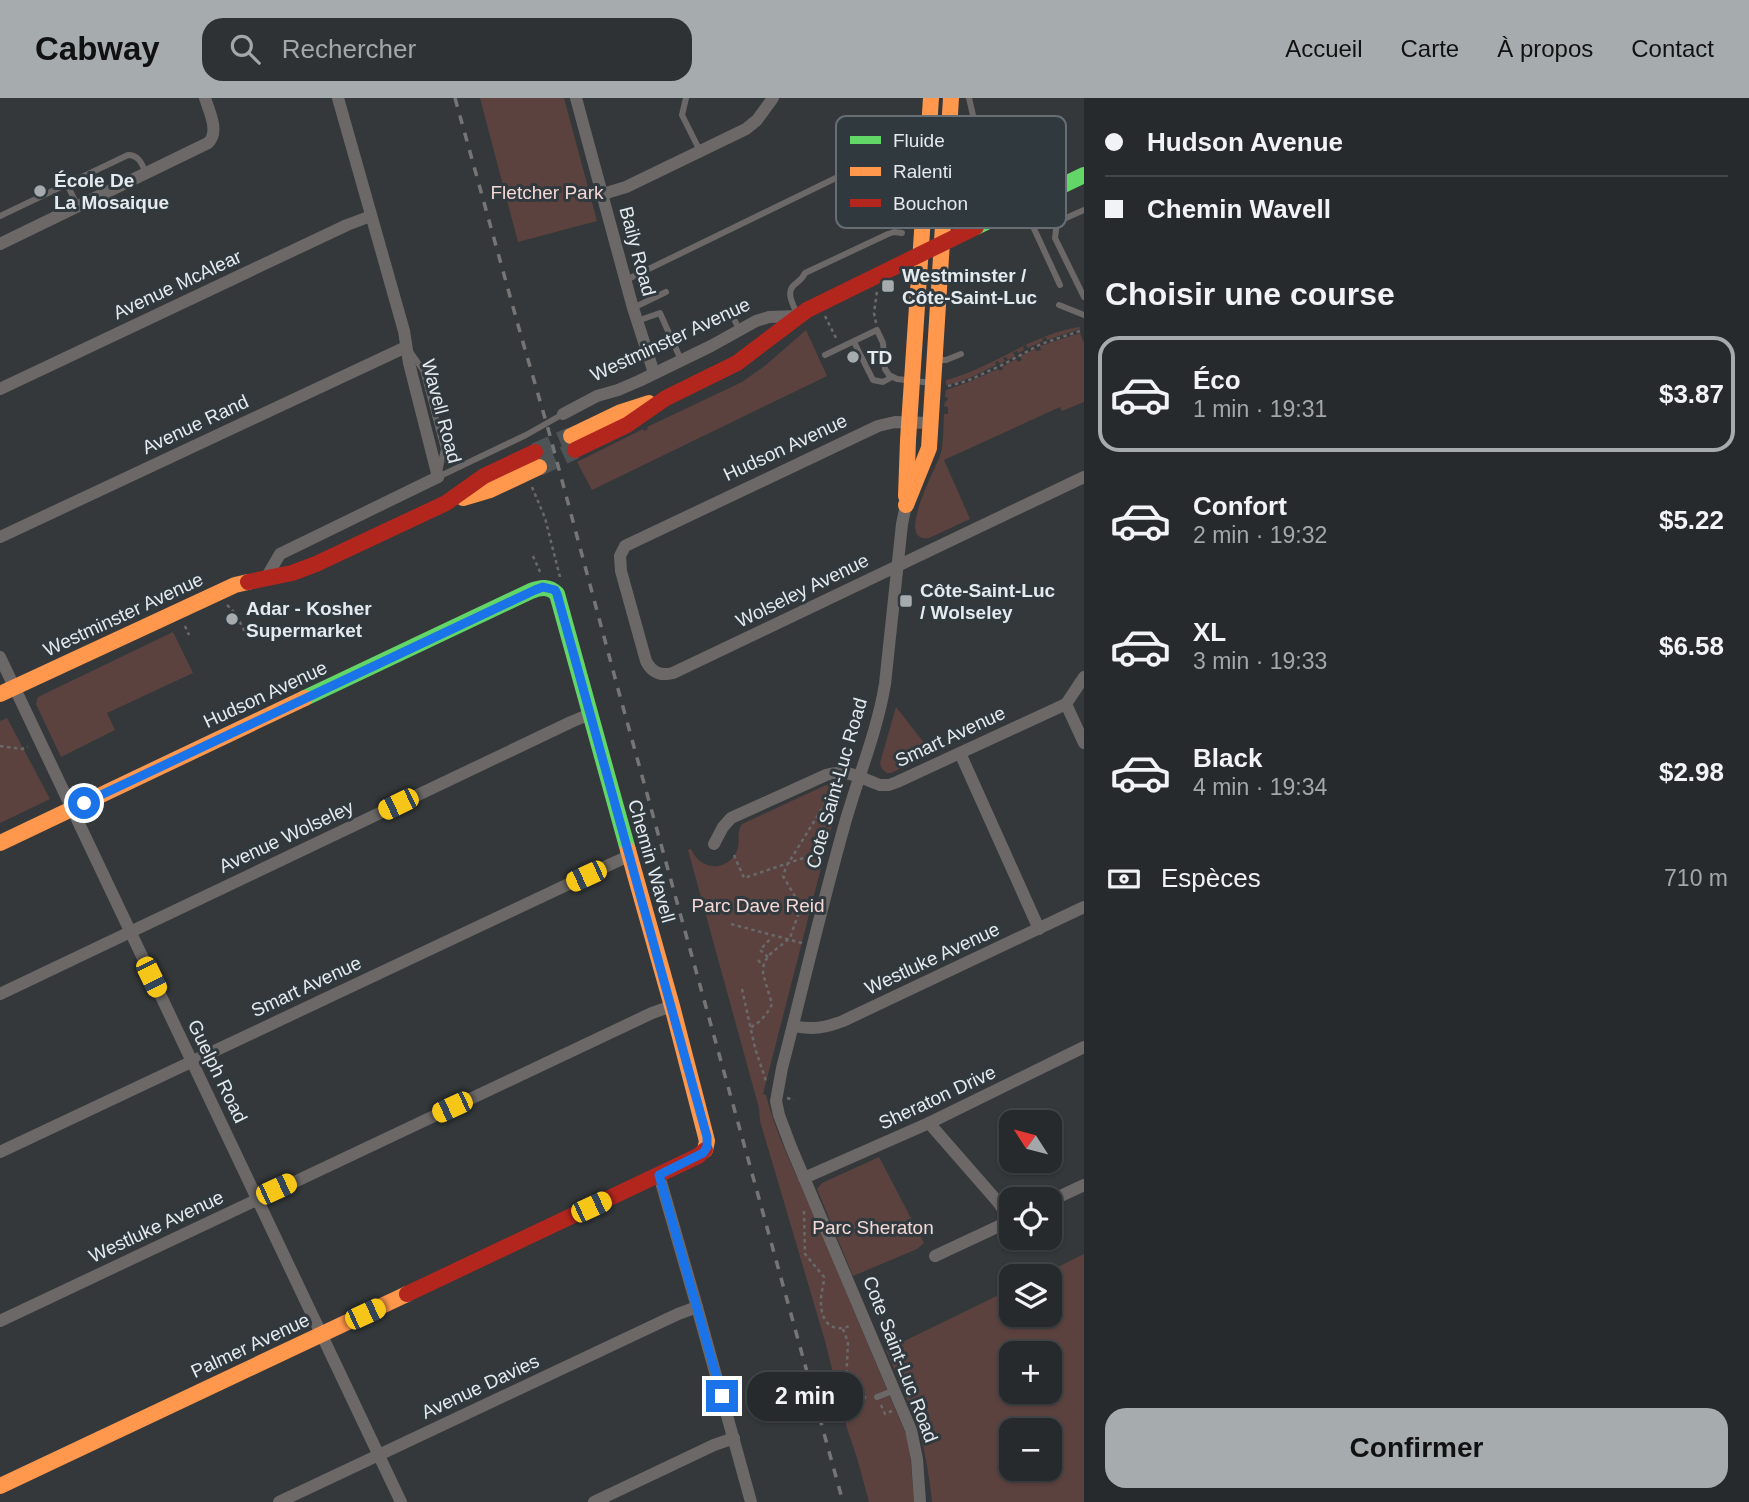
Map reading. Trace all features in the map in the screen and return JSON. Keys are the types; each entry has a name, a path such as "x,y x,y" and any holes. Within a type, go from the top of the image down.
{"street":[{"path":"0,244 205,146 213,139 213,127 205,98"},
{"name":"Wavell Road","path":"338,98 404,331 438,477"},
{"name":"Baily Road","path":"576,98 625,280 654,373"},
{"path":"603,194 626,187 751,125 765,112 773,98"},
{"name":"Cote Saint-Luc Road","path":"930,116 931,98"},
{"name":"Cote Saint-Luc Road","path":"950,116 951,98"},
{"name":"Westminster Avenue","path":"1066,184 1084,175"},
{"name":"Avenue McAlear","path":"0,389 371,216"},
{"name":"Cote Saint-Luc Road","path":"920,1502 914,1439 804,1178 776,1101 844,826 883,697 905,505 924,228"},
{"name":"Cote Saint-Luc Road","path":"905,505 928,453 939,385 936,360 944,228"},
{"name":"Westminster Avenue","path":"573,443 621,412 666,398 744,359 798,316 974,228"},
{"name":"Westminster Avenue","path":"563,414 597,396 618,390 711,346 763,318 798,316"},
{"name":"Avenue Rand","path":"0,537 406,347"},
{"name":"Hudson Avenue","path":"624,548 631,542 878,426 890,422 931,423"},
{"name":"Westminster Avenue","path":"7,691 231,587 292,573 446,502 490,490 537,459"},
{"path":"266,578 280,554 438,477"},
{"name":"Wolseley Avenue","path":"624,548 620,559 621,570 646,661 653,671 663,675 673,673 1084,477"},
{"name":"Hudson Avenue","path":"0,843 551,581"},
{"name":"Chemin Wavell","path":"551,581 557,594 672,1006 707,1137 706,1149"},
{"name":"Guelph Road","path":"0,657 7,691 71,809 401,1502"},
{"path":"1084,677 1066,704 1084,743"},
{"name":"Smart Avenue","path":"714,844 723,827 736,815 826,775 845,772 880,785 889,785 1066,704"},
{"name":"Avenue Wolseley","path":"0,994 590,714"},
{"path":"960,753 1039,929"},
{"name":"Smart Avenue","path":"0,1152 629,856"},
{"name":"Westluke Avenue","path":"793,1026 820,1029 843,1021 1084,907"},
{"name":"Westluke Avenue","path":"0,1321 652,1013 672,1006"},
{"name":"Sheraton Drive","path":"804,1178 929,1123 1084,1047"},
{"path":"929,1123 999,1203"},
{"name":"Palmer Avenue","path":"0,1486 659,1175 698,1156 706,1149"},
{"path":"659,1175 751,1502"},
{"path":"1062,1195 1084,1185"},
{"path":"935,1256 999,1226"},
{"name":"Avenue Davies","path":"279,1502 677,1314 697,1307"},
{"path":"594,1502 734,1438"}],"lane":[{"path":"686,98 682,114 700,151"},
{"path":"969,98 973,116"},
{"path":"0,216 128,155 134,155 138,159 146,173"},
{"path":"625,280 836,178"},
{"path":"67,184 78,207"},
{"path":"1066,218 1084,210"},
{"path":"1034,228 1060,285"},
{"path":"1056,228 1055,238 1084,296"},
{"path":"798,316 790,293 805,273 888,234 902,233"},
{"path":"633,308 666,292"},
{"path":"1059,305 1084,316"},
{"path":"637,321 660,313 681,359"},
{"path":"732,316 739,330"},
{"path":"825,355 877,330 884,347 886,369 892,377 939,385"},
{"path":"854,342 873,380 883,382 892,377"},
{"path":"936,360 946,360 961,354"},
{"path":"438,477 526,435 563,414"},
{"path":"877,1397 895,1390"}],"path":[{"path":"874,313 877,291"},
{"path":"825,316 833,333"},
{"path":"939,385 967,380 1041,344 1080,331"},
{"path":"529,481 545,518 551,581"},
{"path":"533,556 551,581"},
{"path":"228,605 250,639"},
{"path":"230,616 232,609"},
{"path":"185,625 189,635"},
{"path":"246,634 253,631"},
{"path":"0,746 22,749 29,747"},
{"path":"751,1027 768,1014 772,1004 763,966 768,957 789,939 795,927 799,906 783,877 831,794 835,793 840,798"},
{"path":"734,855 744,878 827,849"},
{"path":"731,924 737,928 749,928 804,943"},
{"path":"768,957 760,950 774,935"},
{"path":"758,960 763,966"},
{"path":"742,989 767,1085"},
{"path":"758,1023 762,1026"},
{"path":"753,1037 758,1036"},
{"path":"755,1044 760,1042"},
{"path":"804,1200 805,1254 824,1277 821,1299 824,1319 833,1327 843,1329 858,1322"},
{"path":"843,1329 849,1351 846,1382 849,1388 871,1399 877,1397 885,1414 895,1410"}],"green space":[{"name":"Fletcher Park","path":"480,98 564,98 597,221 518,242"},
{"path":"1080,327 1047,340 1043,338 1062,331"},
{"path":"806,330 827,376 592,490 577,462 742,382"},
{"path":"1080,333 1084,343 1084,402 1062,411 1060,407 944,460 970,519 929,538 919,537 915,529 916,517 942,448 944,414 948,414 948,407 944,406 948,398 945,397 946,390 998,369 1000,371 1016,359 1018,362 1022,360 1020,356 1035,349 1041,350 1040,346"},
{"path":"1042,338 1043,341 1028,348 1026,345"},
{"path":"1026,345 1024,350 1013,352 1015,356 1008,360 1003,358 1005,361 1000,364 995,362 996,365 978,374 946,385 946,380 980,368"},
{"path":"173,632 193,673 107,713 115,730 61,757 36,704 38,697"},
{"path":"896,707 932,753 887,773 880,763"},
{"path":"7,718 50,799 0,823 0,721"},
{"name":"Parc Dave Reid","path":"826,785 835,788 840,794 763,1094 766,1095 780,1139 907,1437 914,1502 869,1502 760,1121 759,1108 688,850 691,849 705,864 725,864 737,851 742,824"},
{"name":"Parc Sheraton","path":"879,1157 924,1243 917,1249 853,1276 817,1189 822,1183"},
{"path":"1084,1254 1084,1502 932,1502 918,1426 886,1350 999,1295 999,1327 1062,1327 1062,1265"}],"tunnel":[{"path":"535,452 571,436"},
{"path":"539,467 575,450"}],"railway":[{"path":"455,98 843,1502"}],"traffic: fast":[{"path":"1066,184 1084,175"},
{"path":"305,698 531,591 548,588 557,594 628,850"}],"traffic: slow":[{"path":"930,116 931,98"},
{"path":"950,116 951,98"},
{"path":"906,496 922,228"},
{"path":"906,505 929,448 943,228"},
{"path":"571,436 621,412 649,403"},
{"path":"463,498 490,490 539,467"},
{"path":"0,694 235,585 248,582"},
{"path":"0,843 305,698"},
{"path":"628,850 707,1141 705,1150"},
{"path":"0,1486 407,1294"}],"traffic: jam":[{"path":"575,450 627,425 666,398 737,363 807,310 974,228"},
{"path":"248,582 292,573 316,564 446,503 484,476 535,452"},
{"path":"407,1294 698,1156 705,1150"}],"place":[{"name":"École De La Mosaique","path":"40,191"},
{"name":"Westminster / Côte-Saint-Luc","path":"888,286"},
{"name":"TD","path":"853,357"},
{"name":"Côte-Saint-Luc / Wolseley","path":"906,601"},
{"name":"Adar - Kosher Supermarket","path":"232,619"}],"route":[{"path":"84,803 535,590 543,587 555,590 707,1137 707,1147 703,1153 659,1175 722,1396"}]}
